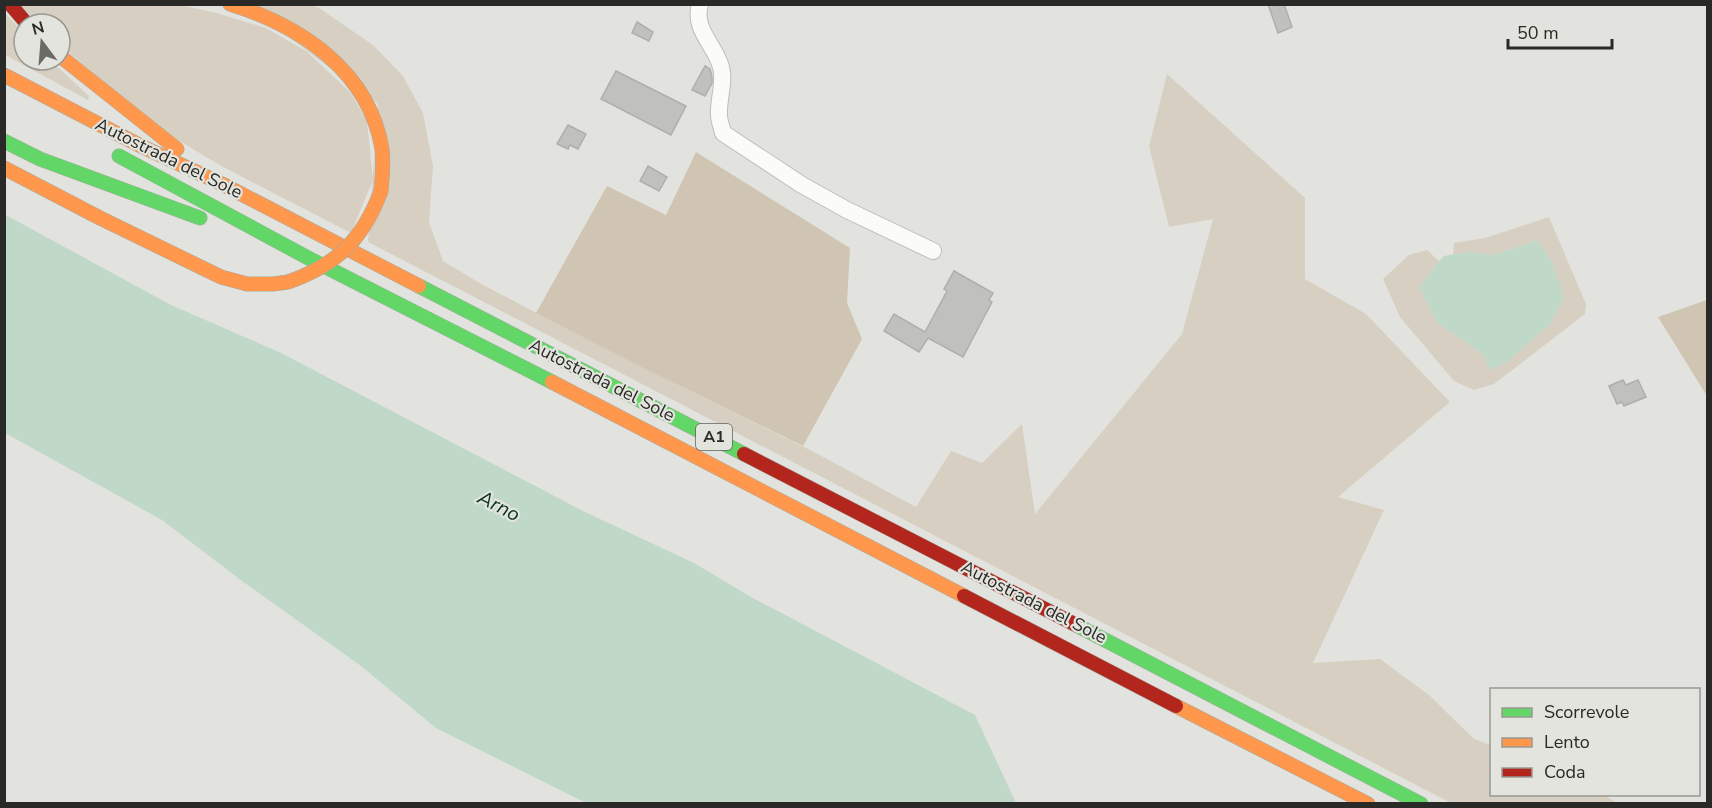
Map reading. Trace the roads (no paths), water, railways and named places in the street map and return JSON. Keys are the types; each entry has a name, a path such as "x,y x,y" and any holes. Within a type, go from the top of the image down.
{"highway":[{"path":"4,168 220,277 247,284 273,284 288,282 319,270 345,251 360,234 377,204 383,169 380,137 370,110 358,88 331,59 285,25 230,4"},
{"path":"72,65 222,184"},
{"name":"Autostrada del Sole","path":"4,75 141,146 222,184 1421,804"},
{"path":"9,144 50,163 312,260"},
{"name":"Autostrada del Sole","path":"104,149 312,260 438,322 1368,804"}],"street":[{"path":"700,4 697,16 720,63 722,74 718,117 723,133 802,185 847,210 933,251"}],"water":[{"name":"Arno","path":"4,214 171,305 281,353 585,512 694,563 751,597 975,715 1016,803 586,803 436,728 361,666 242,581 162,520 5,433"},
{"path":"1537,240 1552,262 1564,298 1551,323 1507,362 1490,370 1483,354 1436,322 1419,287 1444,256 1468,252 1495,255"}]}
